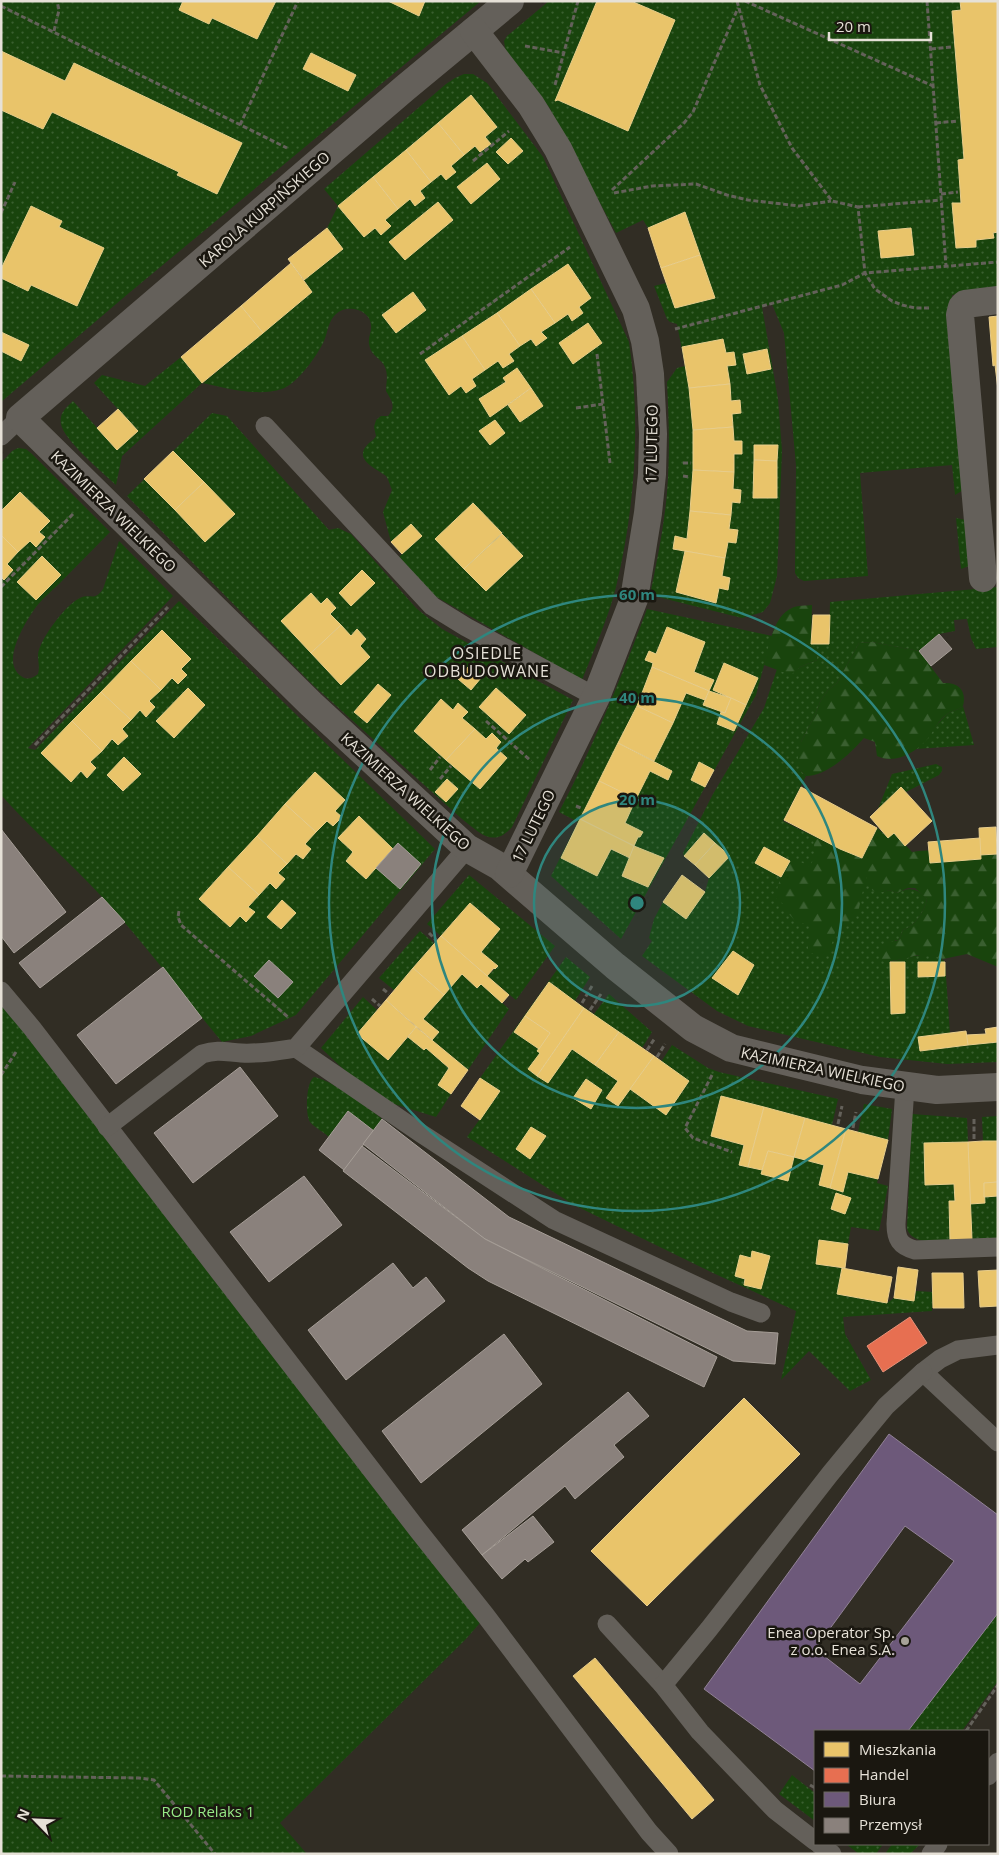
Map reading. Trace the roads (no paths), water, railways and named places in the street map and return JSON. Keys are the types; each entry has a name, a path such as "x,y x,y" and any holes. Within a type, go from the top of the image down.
{"street":[{"name":"KAROLA KURPIŃSKIEGO","path":"11,427 510,1"},
{"name":"17 LUTEGO","path":"474,31 531,106 558,149 636,309 645,341 650,374 654,434 652,474 634,599 596,697 509,874"},
{"path":"983,578 960,315 962,307 969,302 998,300"},
{"name":"KAZIMIERZA WIELKIEGO","path":"11,427 467,848 499,866 636,983 704,1036 745,1052 862,1080 937,1090 998,1088"}],"lane":[{"path":"265,426 432,606 466,627 596,697"},
{"path":"296,1048 467,848"},
{"path":"1,991 32,1028 486,1616 649,1832 669,1854"},
{"path":"107,1127 202,1054 216,1050 242,1053 296,1048 422,1134 554,1220 722,1298 761,1313"},
{"path":"905,1087 896,1224 898,1239 901,1244 915,1250 998,1248"},
{"path":"663,1685 710,1629 836,1466 886,1406 940,1359 958,1350 998,1345"},
{"path":"923,1372 998,1442"},
{"path":"607,1624 663,1685 700,1732 768,1803 814,1840"},
{"path":"989,1775 998,1762"},
{"path":"820,1845 832,1854"}],"place":[{"name":"Enea Operator Sp. z o.o. Enea S.A.","path":"905,1641"}],"district":[{"name":"OSIEDLE ODBUDOWANE","path":"487,662"}],"park label":[{"name":"ROD Relaks 1","path":"208,1811"}]}
